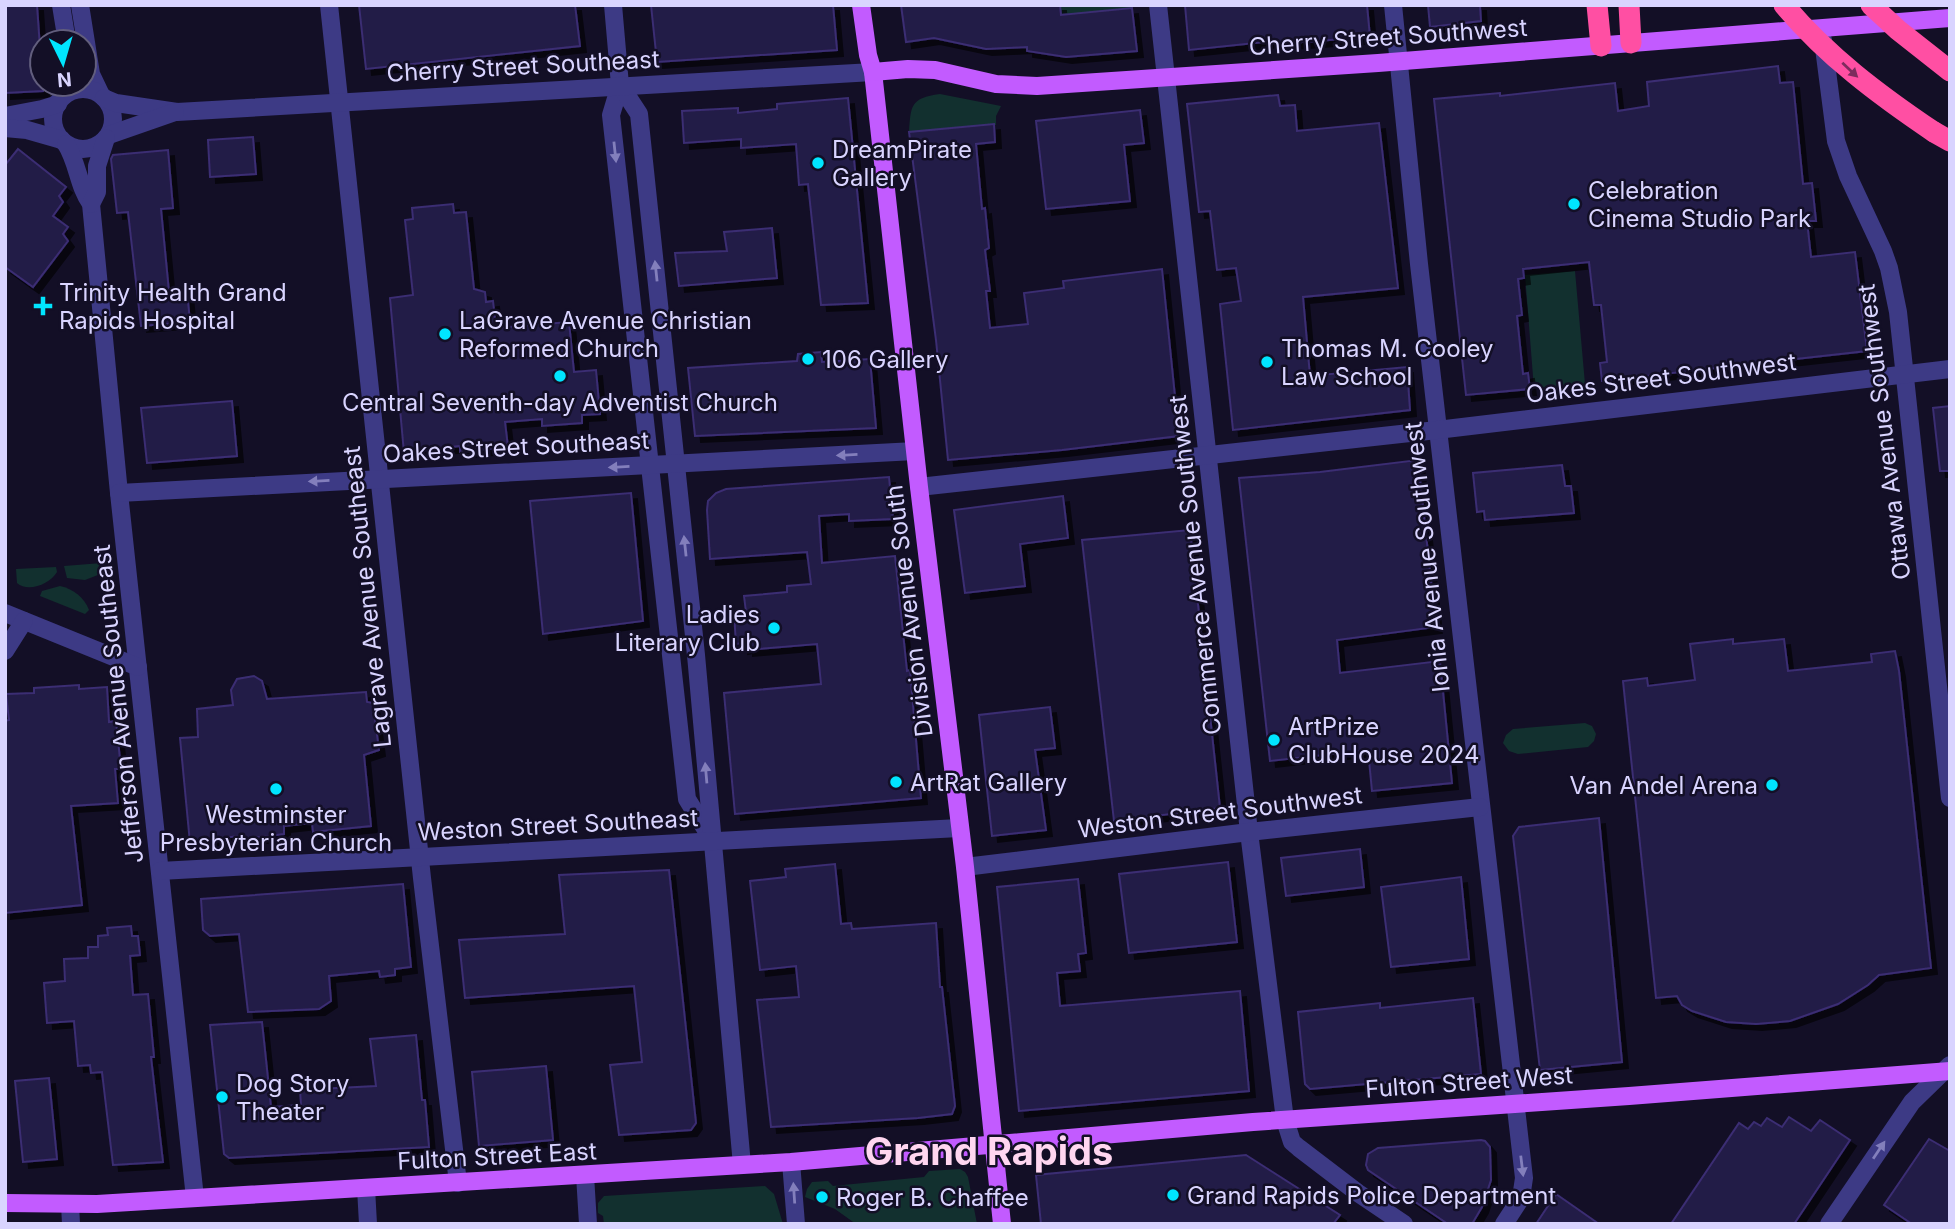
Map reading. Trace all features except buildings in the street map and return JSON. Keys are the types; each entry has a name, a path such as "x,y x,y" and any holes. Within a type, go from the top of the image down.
{"highway":[{"path":"1597,5 1601,46"},
{"path":"1629,5 1631,43"},
{"path":"1784,5 1858,78 1888,102 1950,141"},
{"path":"1871,5 1950,71"}],"main road":[{"name":"Division Avenue South","path":"861,5 873,72"},
{"name":"Division Avenue South","path":"870,5 873,72 965,867 1002,1224"},
{"name":"Cherry Street Southwest","path":"873,72 935,70 996,84 1038,86 1166,79 1950,19"},
{"name":"Fulton Street West","path":"992,1144 1948,1069"},
{"name":"Fulton Street East","path":"5,1203 70,1204 458,1183 742,1166 992,1144"}],"street":[{"path":"61,5 65,28"},
{"path":"5,128 27,130 74,148 89,149 107,136 113,118 91,74 80,5"},
{"name":"Lagrave Avenue Southeast","path":"329,5 420,856 458,1183"},
{"path":"612,5 620,85 611,115 687,799 712,841"},
{"name":"Commerce Avenue Southwest","path":"1158,5 1249,832 1285,1119 1292,1142 1298,1148 1404,1224"},
{"name":"Ionia Avenue Southwest","path":"1393,5 1413,216 1524,1178 1521,1198 1504,1224"},
{"name":"Ottawa Avenue Southwest","path":"1822,29 1836,141 1889,268 1898,312 1948,757 1950,798"},
{"name":"Cherry Street Southeast","path":"102,97 116,103 177,112 873,72"},
{"path":"620,85 639,114 677,463 742,1166"},
{"path":"5,116 42,110 77,90 90,91 102,97"},
{"path":"60,98 53,122 56,133 64,142"},
{"name":"Cherry Street Southeast","path":"107,136 177,112"},
{"name":"Jefferson Avenue Southeast","path":"91,204 97,192 97,166 107,136"},
{"name":"Jefferson Avenue Southeast","path":"64,142 76,163 83,193 91,204 119,493 195,1198"},
{"name":"Oakes Street Southwest","path":"919,487 1437,430 1950,369"},
{"name":"Oakes Street Southeast","path":"119,493 915,451"},
{"path":"5,613 138,667"},
{"path":"5,651 24,621"},
{"name":"Weston Street Southwest","path":"965,867 1480,807"},
{"name":"Weston Street Southeast","path":"160,871 959,828"},
{"path":"1829,1224 1912,1102 1948,1069"},
{"path":"791,1162 796,1224"},
{"path":"585,1175 588,1224"},
{"path":"366,1188 368,1224"},
{"path":"70,1204 71,1224"}],"green space":[{"path":"1060,5 1132,5 1132,8 1061,15"},
{"path":"940,94 1001,106 996,116 996,125 909,132 914,105 923,98"},
{"path":"1575,271 1585,384 1534,389 1525,275"},
{"path":"102,563 103,573 85,580 67,578 64,566"},
{"path":"56,567 54,576 38,586 27,587 17,583 16,569"},
{"path":"60,586 78,594 89,610 85,614 40,596 42,591"},
{"path":"1585,723 1592,726 1596,734 1588,747 1518,754 1509,751 1503,743 1506,735 1513,729"},
{"path":"960,1169 968,1177 977,1224 856,1224 835,1209 805,1197 812,1182 828,1181 833,1186 924,1177 929,1171"},
{"path":"765,1186 774,1194 783,1224 604,1224 603,1216 598,1213 598,1203 604,1196"}],"place":[{"name":"DreamPirate Gallery","path":"818,163"},
{"name":"Celebration Cinema Studio Park","path":"1574,204"},
{"name":"Trinity Health Grand Rapids Hospital","path":"43,306"},
{"name":"LaGrave Avenue Christian Reformed Church","path":"445,334"},
{"name":"106 Gallery","path":"808,359"},
{"name":"Thomas M. Cooley Law School","path":"1267,362"},
{"name":"Central Seventh-day Adventist Church","path":"560,376"},
{"name":"Ladies Literary Club","path":"774,628"},
{"name":"ArtPrize ClubHouse 2024","path":"1274,740"},
{"name":"ArtRat Gallery","path":"896,782"},
{"name":"Van Andel Arena","path":"1772,785"},
{"name":"Westminster Presbyterian Church","path":"276,789"},
{"name":"Dog Story Theater","path":"222,1097"},
{"name":"Grand Rapids Police Department","path":"1173,1195"},
{"name":"Roger B. Chaffee","path":"822,1197"}],"district":[{"name":"Grand Rapids","path":"989,1151"}]}
